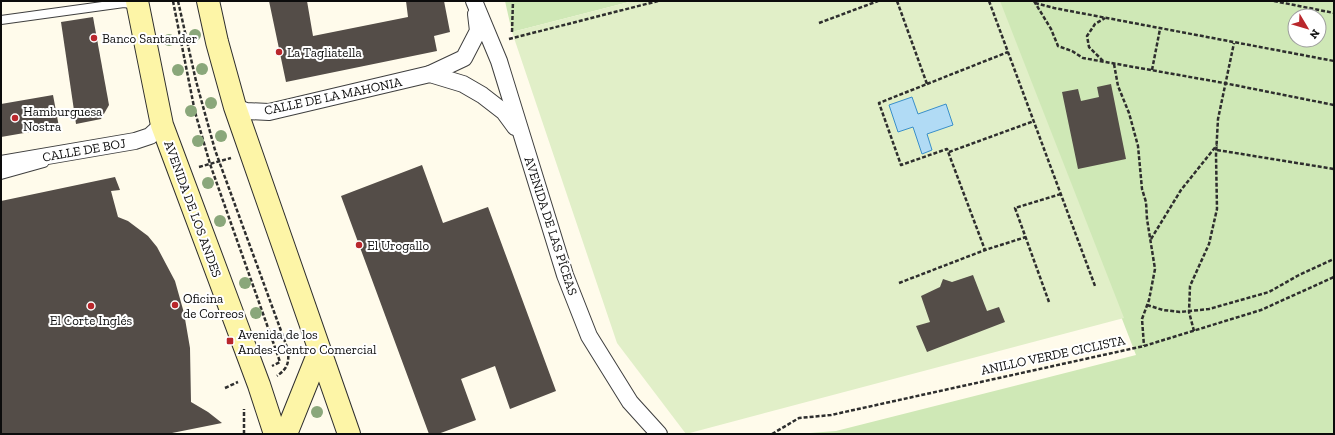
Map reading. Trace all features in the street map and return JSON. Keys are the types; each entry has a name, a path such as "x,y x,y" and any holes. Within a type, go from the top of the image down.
{"main road":[{"path":"208,1 217,42 235,107 319,352 349,434"},
{"name":"AVENIDA DE LOS ANDES","path":"137,3 162,125 257,380 275,434"},
{"path":"286,434 319,352"}],"street":[{"name":"CALLE DE LA MAHONIA","path":"235,107 252,112 269,112 430,74 464,58 478,31 474,1"},
{"name":"AVENIDA DE LAS PÍCEAS","path":"474,1 499,61 565,275 589,336 630,402 659,434"},
{"path":"430,74 463,84 482,95 504,112 521,135"},
{"name":"CALLE DE BOJ","path":"1,164 135,141 150,136 162,125"}],"lane":[{"path":"1,20 124,3 137,3"},
{"path":"1,176 30,168 77,151"}],"path":[{"path":"173,1 195,112 210,164 280,362 268,368"},
{"path":"178,1 196,81 219,161 288,350 289,361 287,368 272,380"},
{"path":"512,32 513,1"},
{"path":"508,39 658,1"},
{"path":"819,23 878,1"},
{"path":"897,1 928,84"},
{"path":"989,1 1095,286"},
{"path":"1274,1 1334,14"},
{"path":"1034,2 1105,18 1334,61"},
{"path":"1034,2 1051,29 1058,46 1083,58 1224,83 1334,105"},
{"path":"1104,62 1089,47 1087,36 1095,24 1105,18"},
{"path":"1152,70 1160,28"},
{"path":"1194,331 1189,312 1190,286 1209,244 1217,209 1218,119 1224,83 1234,42"},
{"path":"984,250 948,149 901,165 879,104 1008,52"},
{"path":"1114,64 1118,86 1129,113 1138,146 1142,189 1146,202 1147,219 1155,269 1147,305 1142,319 1144,346"},
{"path":"949,152 1034,121"},
{"path":"1151,240 1181,190 1217,145"},
{"path":"1217,150 1334,169"},
{"path":"195,168 235,156"},
{"path":"1049,302 1015,208 1061,194"},
{"path":"899,283 984,250 1026,237"},
{"path":"1147,305 1163,310 1189,312 1209,309 1269,292 1299,275 1334,259"},
{"name":"ANILLO VERDE CICLISTA","path":"773,434 799,418 831,414 1144,346 1262,310 1334,277"},
{"path":"224,388 244,380"}],"green space":[{"path":"505,1 633,1 512,32"},
{"path":"633,1 1000,1 1124,318 686,434 617,343 512,32"},
{"path":"999,1 1334,1 1334,434 797,434 836,431 1136,355"}],"water":[{"path":"912,97 918,114 946,104 953,125 927,134 932,150 922,154 913,127 898,132 889,105"}],"building":[{"path":"269,1 307,1 313,36 408,17 406,1 444,1 450,32 434,36 437,51 286,82"},
{"path":"93,17 109,105 101,119 76,124 61,22"},
{"path":"1111,84 1126,159 1078,169 1062,92 1078,89 1081,101 1099,97 1097,87"},
{"path":"53,95 59,127 1,137 1,104"},
{"path":"422,165 443,223 488,207 556,391 510,409 495,366 461,379 476,420 438,434 429,434 341,196"},
{"name":"El Corte Inglés","path":"115,177 120,190 111,191 118,217 128,221 148,236 157,247 175,281 184,313 190,348 191,402 208,412 222,423 167,434 1,434 1,201"},
{"path":"973,275 987,311 999,307 1005,322 927,352 916,326 930,322 921,296 940,287 943,279 952,282"}],"place":[{"name":"Banco Santander","path":"94,38"},
{"name":"La Tagliatella","path":"279,52"},
{"name":"Hamburguesa Nostra","path":"15,118"},
{"name":"El Urogallo","path":"359,245"},
{"name":"Oficina de Correos","path":"175,305"},
{"name":"El Corte Inglés","path":"91,306"},
{"name":"Avenida de los Andes-Centro Comercial","path":"230,341"}]}
